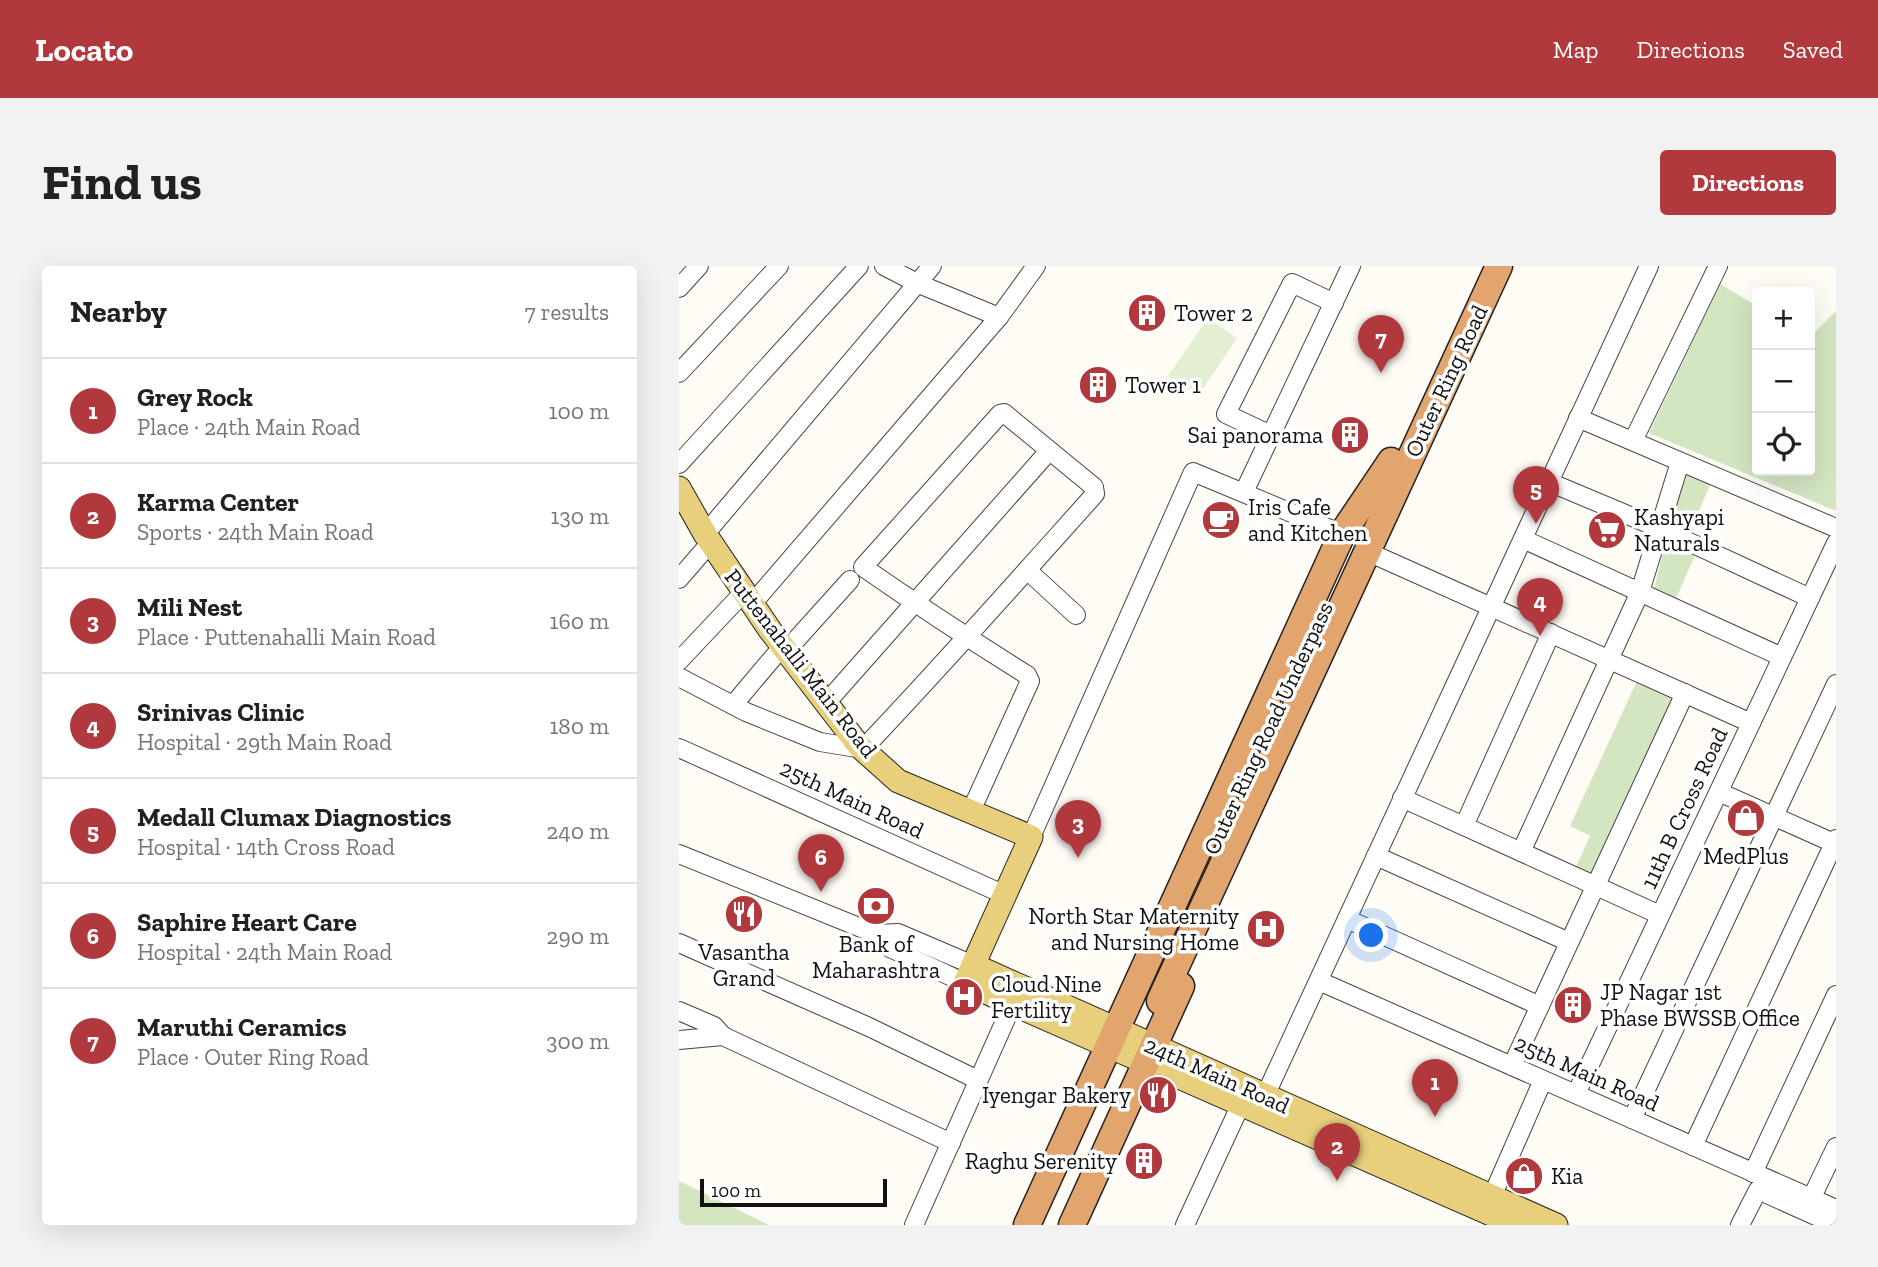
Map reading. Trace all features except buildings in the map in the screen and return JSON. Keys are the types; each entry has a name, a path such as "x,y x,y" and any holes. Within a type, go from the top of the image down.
{"highway":[{"name":"Outer Ring Road","path":"1391,461 1480,266"},
{"name":"Outer Ring Road","path":"1393,497 1499,266"},
{"path":"1027,1225 1342,534 1391,461"},
{"name":"Outer Ring Road Underpass","path":"1391,461 1153,998 1393,497"},
{"path":"1072,1225 1377,556 1393,497"},
{"path":"1042,1225 1114,1086 1059,1225"}],"main road":[{"name":"Puttenahalli Main Road","path":"679,488 708,539 748,598 863,750 898,781 1031,837"},
{"path":"969,974 1031,837"},
{"name":"24th Main Road","path":"969,974 1150,1055 1241,1104 1489,1204"},
{"name":"24th Main Road","path":"969,974 1013,1003 1112,1037"},
{"name":"24th Main Road","path":"1150,1055 1265,1096 1525,1222 1556,1225"}],"street":[{"path":"679,288 699,266"},
{"path":"679,373 779,266"},
{"path":"679,464 859,266"},
{"path":"884,266 919,284 999,317"},
{"path":"679,579 708,539 932,266"},
{"path":"679,661 748,598 999,317 1036,266"},
{"path":"1244,492 1351,266"},
{"path":"1265,1096 1649,266"},
{"path":"1633,441 1718,266"},
{"path":"1271,435 1226,414 1292,284 1333,303"},
{"path":"679,677 733,705 820,742 863,750 967,637 1095,494 1095,491 1004,413 1000,414 863,567 915,603 967,637 1027,675 1030,681 971,811"},
{"path":"1578,418 1836,528"},
{"path":"826,703 1049,451"},
{"path":"1521,852 1640,592 1680,462"},
{"path":"1031,837 1193,472 1342,534"},
{"path":"1549,482 1661,529 1810,598"},
{"path":"1523,539 1782,657"},
{"name":"11th B Cross Road","path":"1576,1094 1836,543"},
{"path":"1377,556 1751,723"},
{"path":"1027,570 1076,615"},
{"path":"733,705 850,580"},
{"path":"1464,826 1551,633"},
{"path":"1632,1119 1836,684"},
{"path":"1512,1066 1685,693"},
{"name":"25th Main Road","path":"679,748 1005,895"},
{"path":"1693,1146 1835,842 1719,792"},
{"path":"1402,799 1660,915"},
{"name":"24th Main Road","path":"679,854 876,934 890,948 969,974"},
{"path":"1376,856 1569,943"},
{"path":"1347,919 1540,1006"},
{"path":"679,943 869,1027 978,1080"},
{"name":"25th Main Road","path":"1319,981 1836,1209"},
{"path":"1753,1172 1836,995"},
{"path":"914,1225 1013,1003"},
{"path":"679,1011 714,1026 723,1036 951,1143"},
{"path":"679,1040 723,1036"},
{"path":"1489,1204 1543,1080"},
{"path":"1188,1224 1241,1104"},
{"path":"1811,1199 1836,1147"},
{"path":"1740,1225 1758,1190 1836,1225"}],"green space":[{"path":"1720,284 1752,303 1752,476 1649,433"},
{"path":"1836,311 1836,511 1752,476 1815,476 1815,332"},
{"path":"1208,318 1237,338 1198,396 1168,376"},
{"path":"1684,471 1711,483 1688,536 1670,528"},
{"path":"1667,537 1697,551 1674,603 1653,593"},
{"path":"1637,681 1677,699 1593,879 1574,871 1590,836 1570,826"},
{"path":"679,1181 769,1225 679,1225"}],"place":[{"name":"Tower 2","path":"1147,313"},
{"name":"Maruthi Ceramics","path":"1381,373"},
{"name":"Tower 1","path":"1098,385"},
{"name":"Sai panorama","path":"1350,435"},
{"name":"Iris Cafe and Kitchen","path":"1221,520"},
{"name":"Medall Clumax Diagnostics","path":"1536,524"},
{"name":"Kashyapi Naturals","path":"1607,530"},
{"name":"Srinivas Clinic","path":"1540,636"},
{"name":"MedPlus","path":"1746,818"},
{"name":"Mili Nest","path":"1078,858"},
{"name":"Saphire Heart Care","path":"821,892"},
{"name":"Bank of Maharashtra","path":"876,906"},
{"name":"Vasantha Grand","path":"744,914"},
{"name":"North Star Maternity and Nursing Home","path":"1266,929"},
{"name":"Cloud Nine Fertility","path":"964,997"},
{"name":"JP Nagar 1st Phase BWSSB Office","path":"1573,1005"},
{"name":"Iyengar Bakery","path":"1158,1095"},
{"name":"Grey Rock","path":"1435,1117"},
{"name":"Raghu Serenity","path":"1144,1161"},
{"name":"Kia","path":"1524,1176"},
{"name":"Karma Center","path":"1337,1181"}]}
